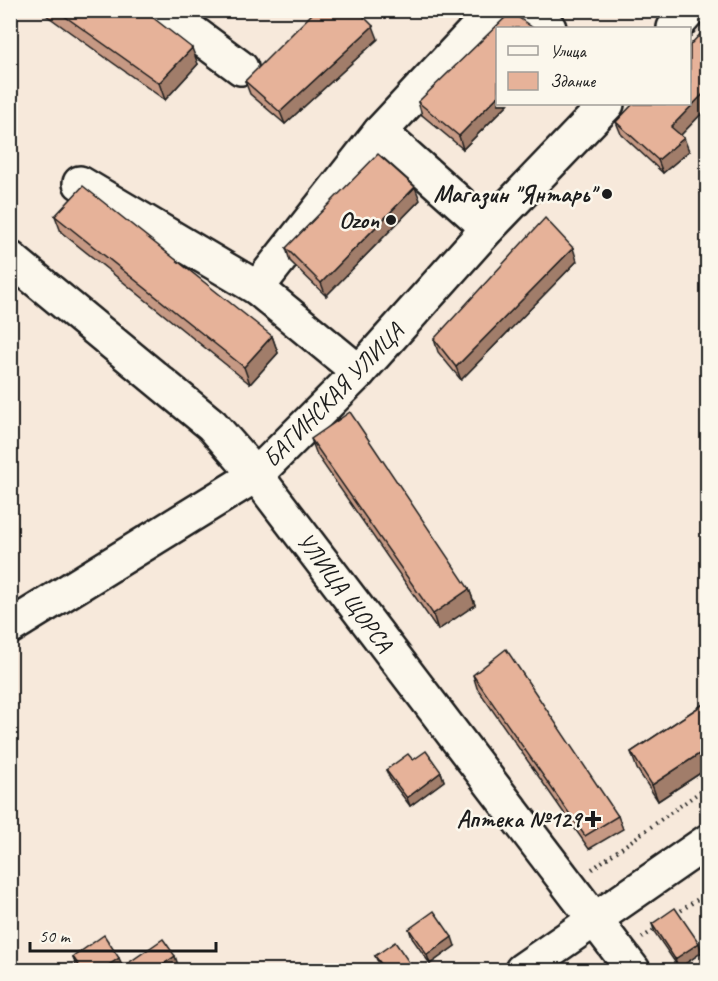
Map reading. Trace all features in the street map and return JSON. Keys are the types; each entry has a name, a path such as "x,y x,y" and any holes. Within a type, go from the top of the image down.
{"street":[{"path":"163,10 241,68"},
{"path":"257,288 380,132 494,10"},
{"path":"527,10 548,27"},
{"path":"675,27 690,10"},
{"name":"БАГИНСКАЯ УЛИЦА","path":"10,627 256,475 359,372 488,228 606,105"},
{"path":"380,132 488,228"},
{"path":"80,183 257,288 359,372"},
{"name":"УЛИЦА ЩОРСА","path":"10,258 212,425 256,475 627,962"},
{"path":"522,970 708,841"}],"path":[{"path":"570,885 708,786"},
{"path":"669,919 708,892"},
{"path":"627,962 659,926"}],"building":[{"path":"56,10 143,10 192,48 159,83"},
{"path":"316,10 357,10 373,26 280,112 245,81"},
{"path":"511,12 532,27 496,27 496,98 459,136 418,102"},
{"path":"708,27 708,89 671,127 684,138 658,160 616,122 632,105 691,105 691,44"},
{"path":"378,154 415,187 321,283 286,248"},
{"path":"83,186 272,336 244,367 55,216"},
{"path":"545,218 573,248 456,367 434,339"},
{"path":"350,412 469,589 433,614 311,439"},
{"path":"506,649 618,816 585,836 473,675"},
{"path":"708,701 708,748 652,785 631,752"},
{"path":"426,751 441,772 407,798 386,770 408,754 413,760"},
{"path":"675,908 699,943 675,959 652,924"},
{"path":"434,911 452,937 427,955 409,929"},
{"path":"104,935 119,958 101,970 82,970 73,957"},
{"path":"163,939 175,956 155,970 132,970 127,964"},
{"path":"395,942 411,965 403,970 386,970 375,956"}],"place":[{"name":"Магазин \"Янтарь\"","path":"607,194"},
{"name":"Ozon","path":"391,220"},
{"name":"Аптека №129","path":"593,819"}]}
